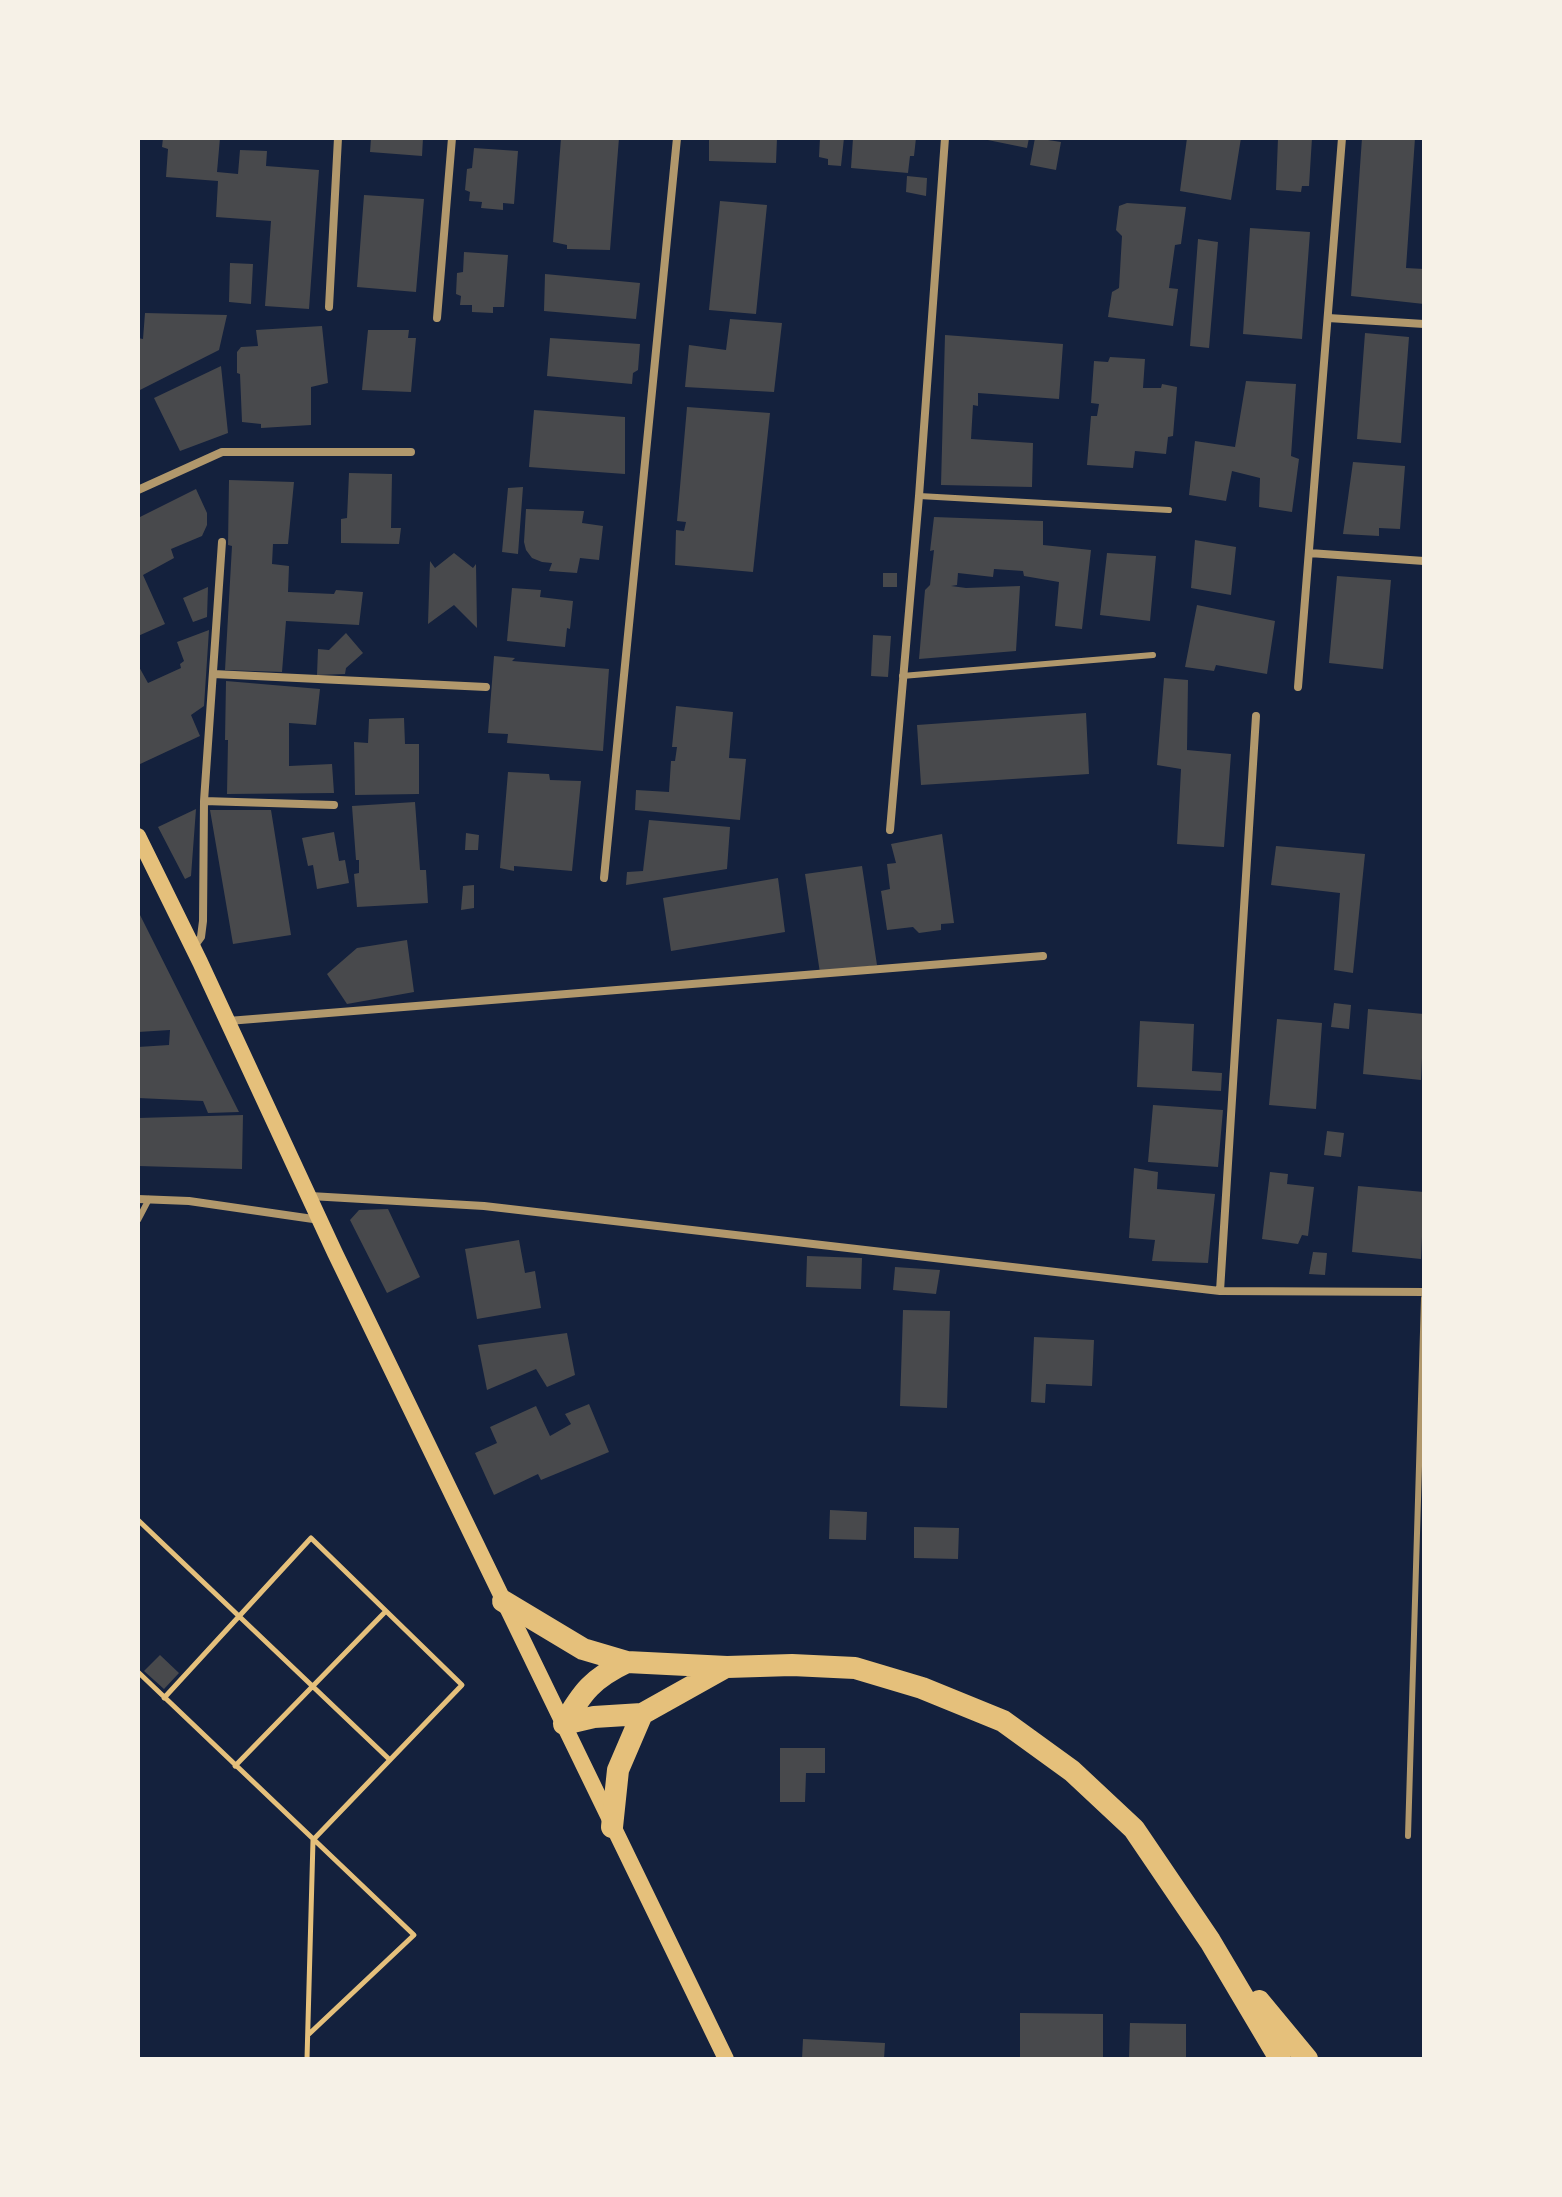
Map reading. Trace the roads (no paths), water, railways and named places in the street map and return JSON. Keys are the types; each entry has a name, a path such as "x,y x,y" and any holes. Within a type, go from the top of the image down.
{"highway":[{"path":"503,1601 583,1649 627,1662 855,1668 922,1688 1003,1721 1072,1771 1134,1829 1210,1941 1280,2059"},
{"path":"564,1724 582,1692 605,1672 627,1662"},
{"path":"564,1724 594,1717 642,1714 727,1667"},
{"path":"612,1827 618,1770 642,1714"},
{"path":"1210,1941 1307,2059"}],"main road":[{"path":"138,836 308,1196 726,2059"}],"street":[{"path":"329,307 338,138"},
{"path":"437,318 452,138"},
{"path":"604,878 677,138"},
{"path":"890,830 919,496 945,138"},
{"path":"1298,687 1342,138"},
{"path":"1328,318 1424,324"},
{"path":"138,490 222,452 411,452"},
{"path":"193,948 203,930 204,801 222,542"},
{"path":"1309,553 1424,561"},
{"path":"213,674 486,687"},
{"path":"1220,1291 1256,716"},
{"path":"204,801 334,805"},
{"path":"227,1021 1043,956"},
{"path":"308,1196 484,1206 1220,1291 1424,1292"},
{"path":"138,1199 189,1201 320,1220"}],"lane":[{"path":"919,496 1169,510"},
{"path":"902,676 1153,655"},
{"path":"138,1220 149,1199"},
{"path":"1408,1836 1421,1524 1424,1298"}]}
